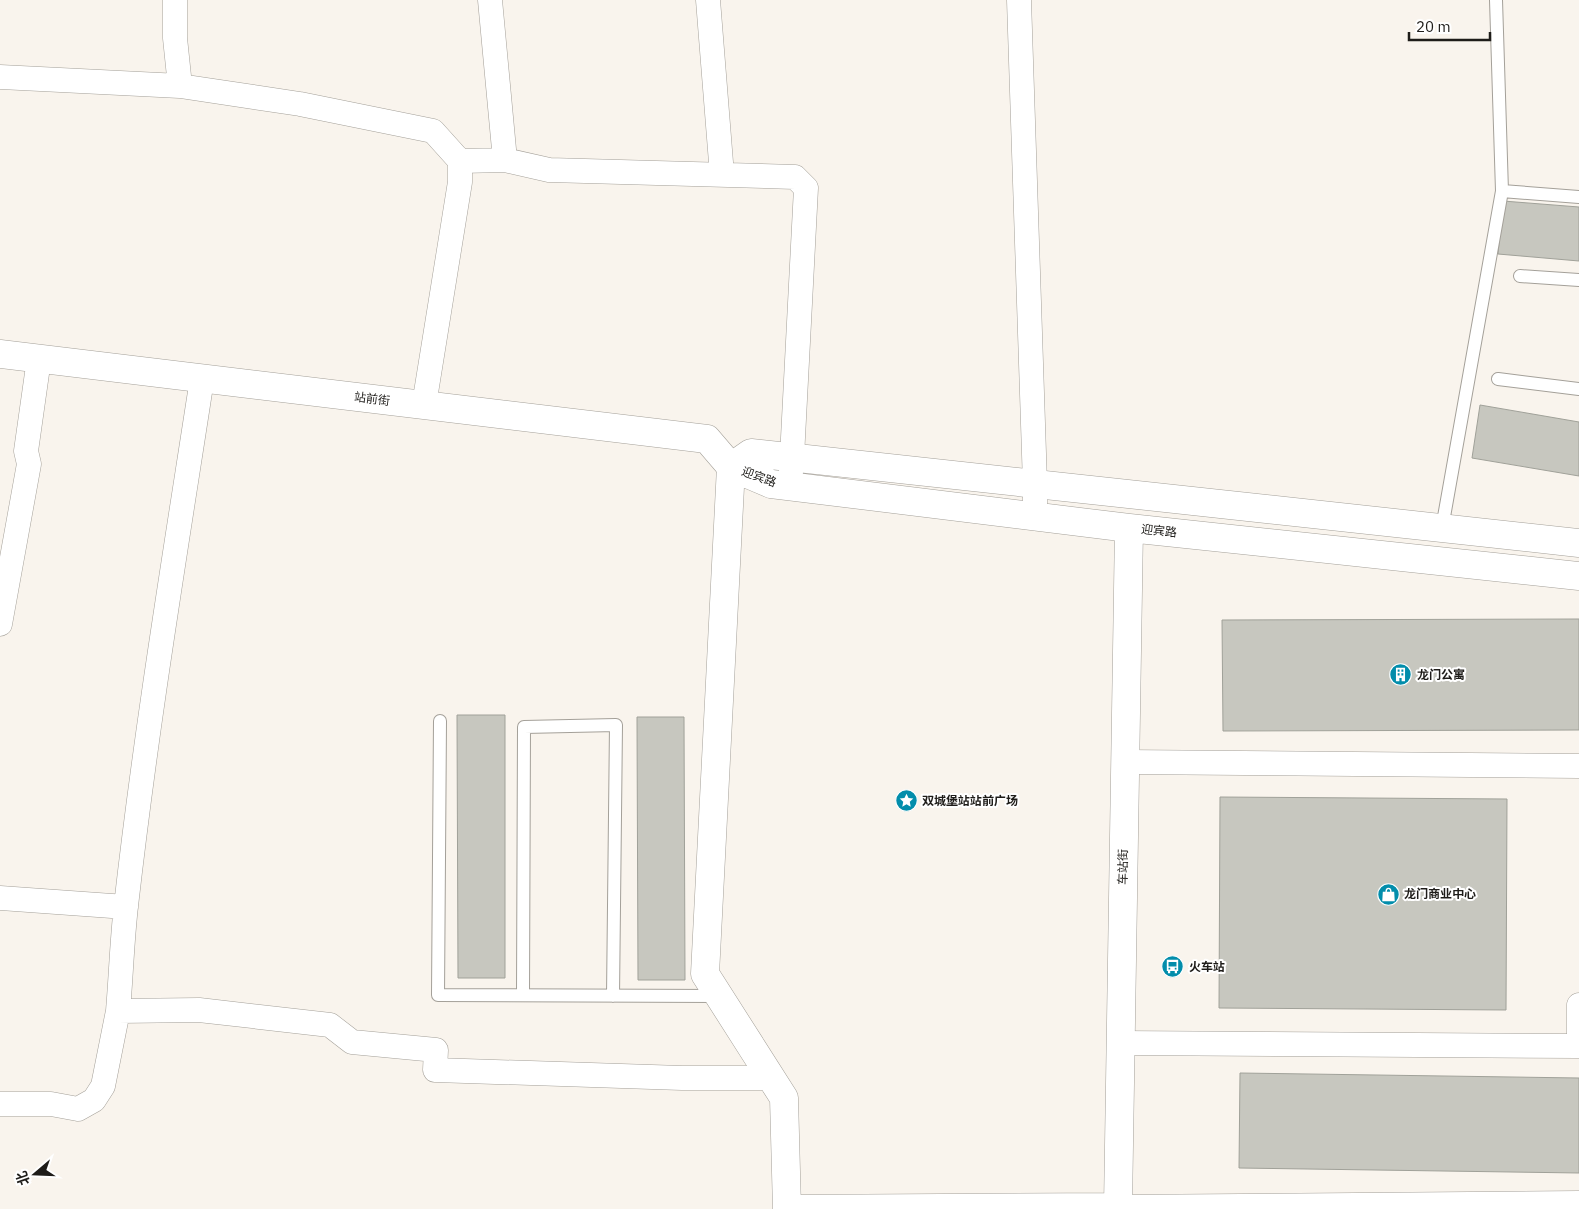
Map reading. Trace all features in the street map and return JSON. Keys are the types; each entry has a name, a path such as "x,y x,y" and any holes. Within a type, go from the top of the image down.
{"main road":[{"name":"站前街","path":"0,354 707,439 731,467"},
{"name":"迎宾路","path":"731,467 751,452 1579,543"},
{"name":"迎宾路","path":"731,467 771,484 1129,528 1579,576"},
{"path":"731,467 705,974 784,1098 787,1209 1118,1207"},
{"name":"车站街","path":"1118,1207 1129,528"}],"street":[{"path":"175,0 175,38 180,86"},
{"path":"490,0 505,160"},
{"path":"708,0 722,175"},
{"path":"1019,0 1035,515"},
{"path":"0,77 180,86 300,104 433,131 460,161 460,182 424,405"},
{"path":"460,161 505,160 549,170 795,177 806,188 790,486"},
{"path":"0,624 29,464 26,451 39,359"},
{"path":"0,1104 51,1104 78,1109 94,1100 103,1086 118,1011 126,907 165,614 202,378"},
{"path":"1125,762 1579,766"},
{"path":"0,898 126,907"},
{"path":"1120,1042 1578,1046 1579,1005"},
{"path":"118,1011 199,1010 330,1025 352,1042 436,1050 435,1070 682,1078 771,1078"},
{"path":"1118,1207 1579,1204"}],"lane":[{"path":"1442,528 1502,191 1496,0"},
{"path":"1502,191 1579,197"},
{"path":"1520,276 1579,280"},
{"path":"1498,378 1579,390"},
{"path":"440,720 438,995 718,996"},
{"path":"523,995 524,727 616,725 614,996"}],"building":[{"path":"1503,201 1579,207 1579,261 1498,254"},
{"path":"1480,405 1579,422 1579,476 1472,458"},
{"name":"龙门公寓","path":"1579,619 1579,730 1223,731 1222,620"},
{"path":"457,715 505,715 505,978 458,978"},
{"path":"637,717 684,717 685,980 638,980"},
{"path":"1220,797 1507,799 1506,1010 1219,1008"},
{"path":"1240,1073 1579,1078 1579,1173 1239,1168"}],"place":[{"name":"龙门公寓","path":"1401,675"},
{"name":"双城堡站站前广场","path":"906,801"},
{"name":"龙门商业中心","path":"1388,894"},
{"name":"火车站","path":"1173,967"}]}
